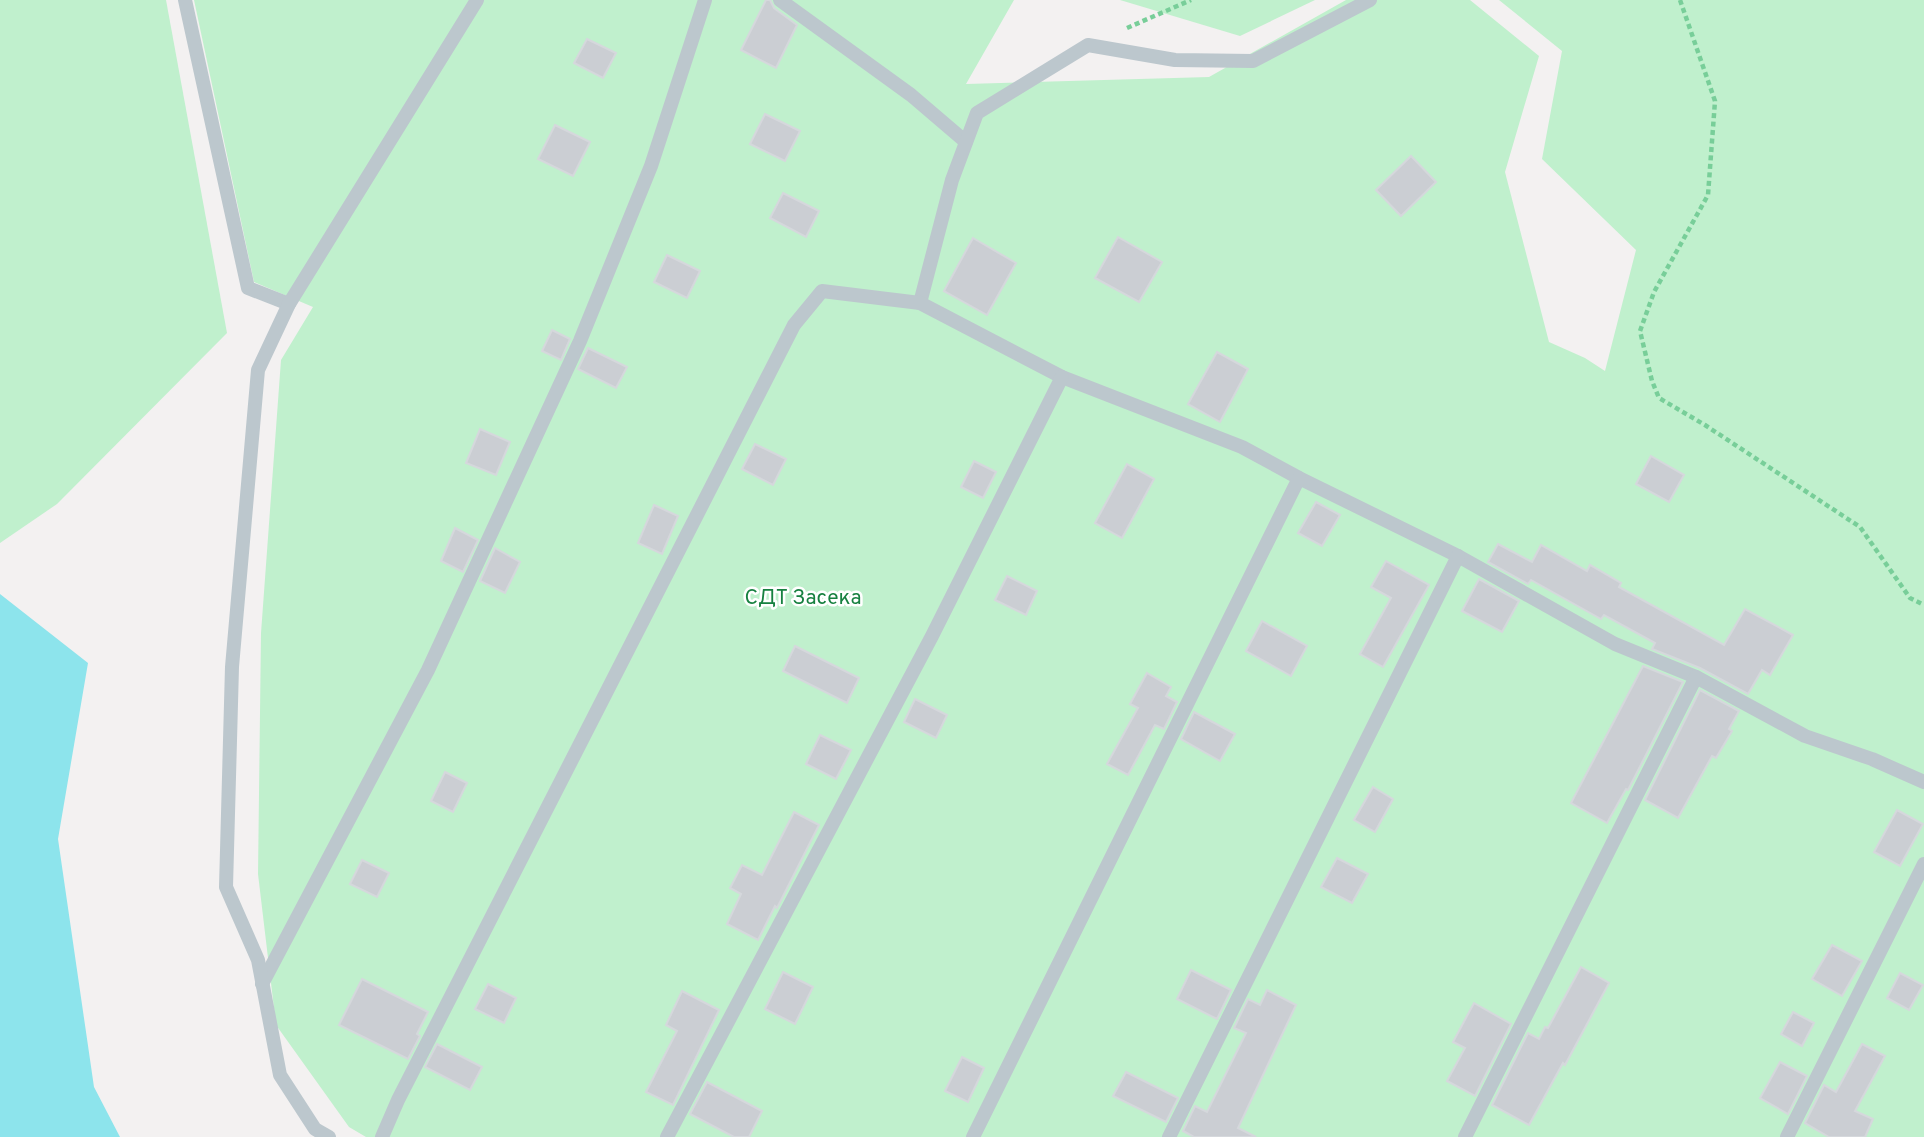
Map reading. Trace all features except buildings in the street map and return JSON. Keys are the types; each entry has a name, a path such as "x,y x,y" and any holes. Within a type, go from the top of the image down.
{"lane":[{"path":"185,0 248,288 289,304"},
{"path":"329,1137 315,1129 280,1075 258,960 226,887 232,667 258,370 289,304 477,0"},
{"path":"262,984 428,670 580,341 651,166 705,0"},
{"path":"780,0 911,95 966,142"},
{"path":"920,303 952,180 977,113 1088,45 1175,60 1253,61 1370,0"},
{"path":"382,1137 398,1100 794,325 822,291 920,303 1062,377 1242,447 1458,556 1615,644 1696,677 1805,736 1872,759 1924,782"},
{"path":"667,1137 932,636 1062,377"},
{"path":"972,1137 1299,478"},
{"path":"1169,1137 1458,556"},
{"path":"1465,1137 1696,677"},
{"path":"1787,1137 1924,864"}],"path":[{"path":"1088,45 1191,0"},
{"path":"1680,0 1715,102 1708,195 1654,292 1640,331 1652,381 1659,398 1705,425 1860,527 1910,598 1924,605"}],"green space":[{"path":"0,0 166,0 227,333 57,504 0,543"},
{"name":"СДТ Засека","path":"194,0 1014,0 966,84 1209,77 1346,0 1470,0 1539,56 1505,172 1549,342 1585,358 1605,371 1636,250 1542,159 1562,51 1499,0 1924,0 1924,1137 366,1137 349,1127 276,1025 258,874 261,633 281,360 313,307 254,282"},
{"path":"1120,0 1315,0 1240,36"}],"water":[{"path":"0,594 88,663 58,839 94,1087 120,1137 0,1137"}]}
